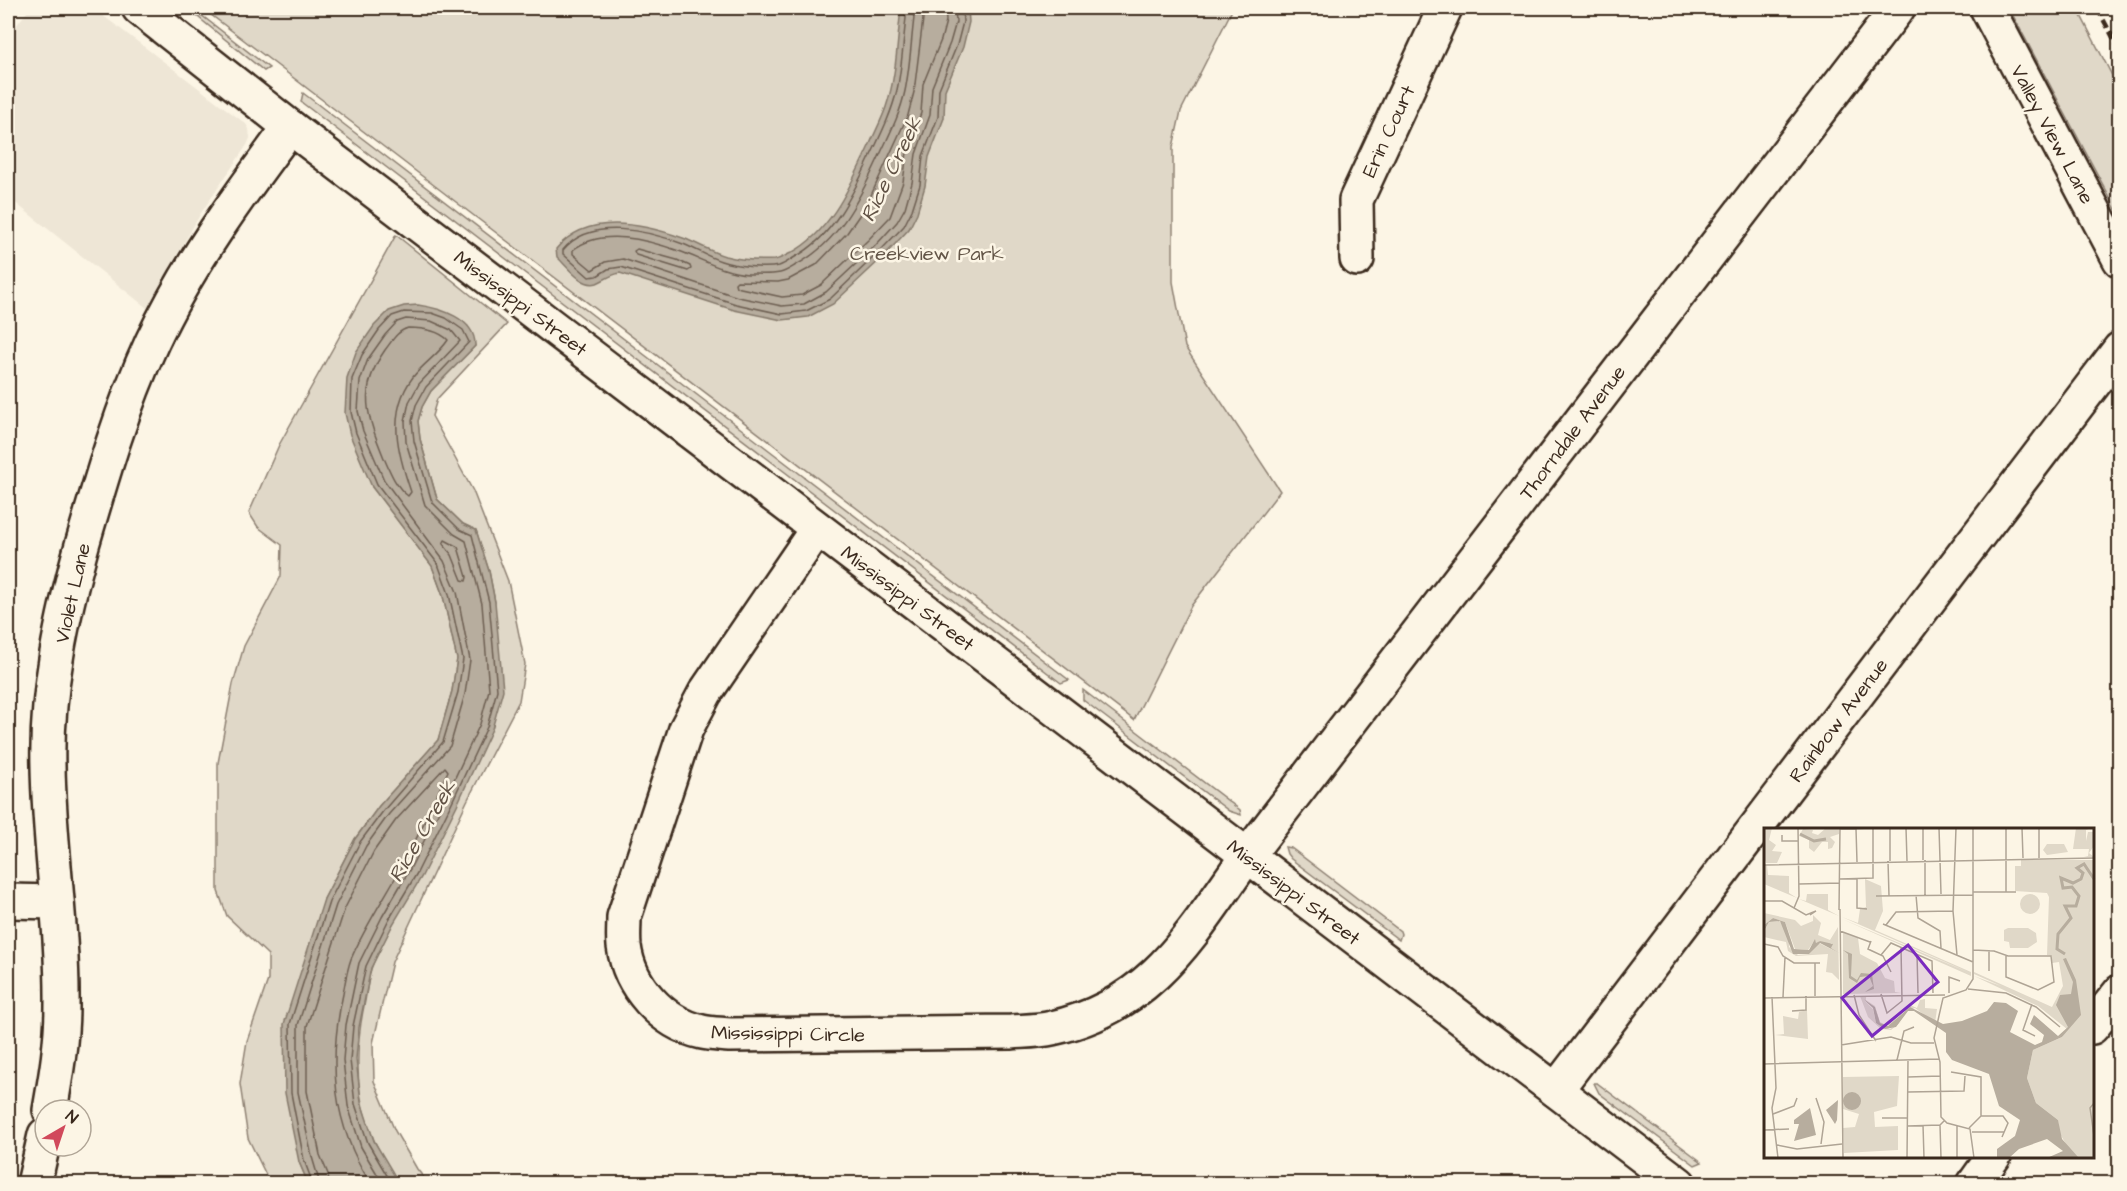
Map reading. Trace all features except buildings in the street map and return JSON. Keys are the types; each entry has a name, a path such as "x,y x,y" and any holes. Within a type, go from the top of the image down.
{"street":[{"name":"Mississippi Street","path":"139,8 290,127 1679,1184"},
{"name":"Erin Court","path":"1357,259 1356,200 1445,8"},
{"name":"Thorndale Avenue","path":"1247,856 1898,8"},
{"name":"Valley View Lane","path":"1987,8 2120,260"},
{"name":"Violet Lane","path":"52,1098 60,1056 62,1006 48,767 48,717 53,678 73,580 121,417 152,342 190,271 232,204 290,127"},
{"name":"Rainbow Avenue","path":"1556,1090 2120,350"},
{"name":"Mississippi Circle","path":"817,529 705,693 686,729 628,899 624,917 624,947 633,976 643,993 657,1008 673,1020 700,1032 730,1035 1011,1032 1051,1029 1090,1018 1125,1000 1157,975 1183,945 1247,856"},
{"path":"8,902 57,903"},
{"path":"2094,1024 2120,992"},
{"path":"34,1184 40,1158"},
{"path":"1974,1184 1993,1158"}],"shaded area":[{"path":"30,8 93,8 246,124 249,129 250,138 247,145 201,213 147,308 8,197 8,36"}],"green space":[{"path":"187,8 192,8 269,68 264,71"},
{"name":"Creekview Park","path":"202,8 1233,8 1181,111 1173,147 1173,282 1185,347 1280,491 1191,606 1134,720"},
{"path":"2009,8 2077,8 2119,89 2119,215"},
{"path":"303,93 1069,680 1061,683 301,102"},
{"path":"396,235 507,324 437,399 432,416 473,491 508,581 525,664 519,701 467,801 392,962 373,1043 374,1081 395,1131 428,1183 399,1183 374,1140 366,1118 358,1074 358,1050 360,1026 371,969 393,924 495,602 489,571 476,530 463,524 437,499 420,439 418,421 422,407 431,391 475,346 468,327 372,487 432,566 443,596 457,659 452,691 438,740 379,806 355,839 324,899 299,1162 308,1183 270,1183 248,1138 240,1084 247,1041 268,980 268,955 227,916 218,891 218,763 233,684 244,646 281,576 282,545 258,527 249,513 279,445"},
{"path":"1083,690 1240,810 1241,815 1229,811 1083,700"},
{"path":"1285,847 1291,848 1400,931 1399,940 1291,859"},
{"path":"1594,1083 1702,1162 1695,1165 1599,1093"}],"water":[{"name":"Rice Creek","path":"898,8 968,8 969,22 963,47 945,90 944,118 929,157 925,186 917,213 909,229 833,304 808,317 782,320 734,310 620,273 591,284 580,279 557,257 556,249 569,237 583,229 617,224 651,228 688,240 720,254 743,259 777,259 805,244 818,232 839,205 884,112 896,62 900,17"},
{"name":"Rice Creek","path":"418,305 455,316 469,328 474,336 475,346 431,391 422,407 418,421 420,439 437,499 463,524 476,530 489,571 495,602 503,690 492,729 457,805 422,876 393,924 371,968 359,1027 356,1059 361,1102 374,1141 399,1183 308,1183 299,1162 285,1093 284,1024 324,899 355,839 379,806 438,740 452,691 457,659 443,596 432,566 372,487 350,435 345,413 347,378 356,352 374,326 389,311 404,306"}],"railway":[{"path":"2097,8 2120,50"}]}
